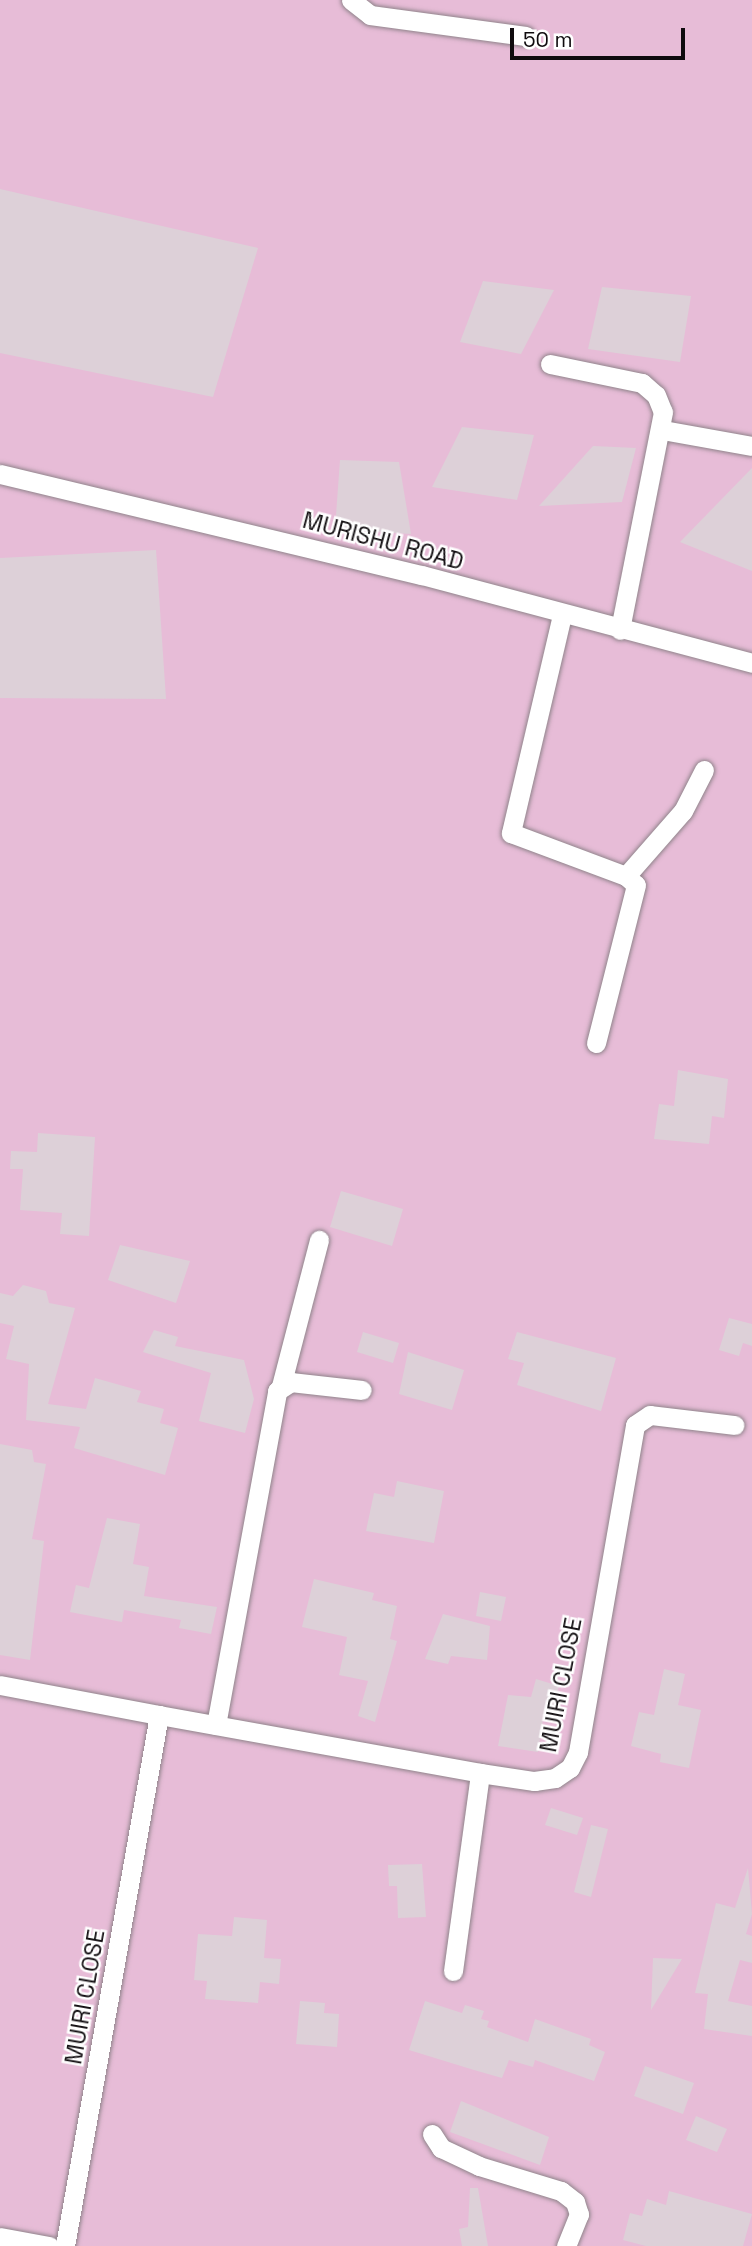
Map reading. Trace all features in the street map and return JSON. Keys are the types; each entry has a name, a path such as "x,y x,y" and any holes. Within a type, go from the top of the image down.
{"street":[{"path":"351,0 370,15 526,36"},
{"path":"550,364 642,383 656,395 663,430 620,630"},
{"path":"663,430 752,446"},
{"name":"MURISHU ROAD","path":"0,474 422,575 562,615 752,663"},
{"path":"562,615 511,833 626,876 636,885 636,896 596,1043"},
{"path":"626,876 683,811 705,770"},
{"path":"216,1724 281,1386 319,1240"},
{"path":"281,1386 299,1382 362,1390"},
{"name":"MUIRI CLOSE","path":"0,1685 480,1773 534,1781 555,1777 570,1768 578,1752 635,1425 650,1415 734,1424"},
{"name":"MUIRI CLOSE","path":"65,2246 159,1715"},
{"path":"453,1971 480,1773"},
{"path":"432,2134 441,2148 479,2166 561,2191 575,2202 579,2214 566,2246"},
{"path":"0,2237 49,2246"}],"shaded area":[{"path":"0,0 752,0 752,2246 0,2246"}],"building":[{"path":"0,189 258,248 213,397 0,353"},
{"path":"483,281 554,290 521,354 460,342"},
{"path":"602,287 691,296 680,362 588,349"},
{"path":"462,427 534,435 517,500 432,487"},
{"path":"593,446 636,448 622,502 539,506"},
{"path":"340,460 399,462 411,534 335,529"},
{"path":"752,468 752,571 680,542"},
{"path":"156,550 166,699 0,698 0,558"},
{"path":"678,1070 728,1079 724,1118 712,1116 709,1144 654,1139 659,1104 674,1106"},
{"path":"38,1133 95,1137 89,1236 60,1234 62,1213 20,1210 23,1169 10,1169 11,1151 37,1152"},
{"path":"341,1191 403,1209 392,1246 330,1227"},
{"path":"120,1245 190,1261 176,1303 108,1280"},
{"path":"23,1285 46,1291 49,1303 75,1308 48,1404 86,1409 95,1378 141,1391 137,1402 164,1409 160,1423 178,1428 165,1475 74,1448 80,1427 26,1420 29,1364 6,1359 14,1326 0,1323 0,1293 13,1296"},
{"path":"729,1318 752,1324 752,1346 743,1343 739,1356 719,1350"},
{"path":"154,1330 178,1337 175,1346 244,1360 254,1399 245,1433 199,1421 211,1373 143,1352"},
{"path":"363,1332 399,1343 393,1363 357,1352"},
{"path":"517,1332 616,1358 601,1411 517,1385 524,1363 508,1359"},
{"path":"408,1352 464,1370 452,1410 399,1394"},
{"path":"0,1444 32,1450 34,1462 46,1464 32,1539 44,1541 30,1660 0,1655"},
{"path":"397,1481 444,1491 434,1543 366,1531 374,1493 394,1497"},
{"path":"107,1518 140,1524 133,1564 149,1567 144,1596 217,1607 211,1634 179,1628 181,1620 124,1610 122,1622 70,1612 76,1585 89,1588"},
{"path":"314,1579 374,1593 372,1600 397,1606 390,1639 397,1641 375,1722 358,1716 368,1681 339,1675 347,1637 302,1627"},
{"path":"480,1592 506,1597 501,1621 476,1616"},
{"path":"443,1614 490,1626 487,1660 451,1656 448,1664 425,1659"},
{"path":"664,1669 685,1674 678,1705 701,1710 689,1768 660,1762 661,1754 631,1746 639,1712 654,1715"},
{"path":"536,1679 559,1686 551,1715 544,1713 538,1752 498,1746 508,1695 531,1697"},
{"path":"551,1808 583,1818 577,1835 545,1825"},
{"path":"591,1825 608,1829 591,1897 574,1892"},
{"path":"422,1864 426,1917 398,1918 397,1886 389,1886 388,1865"},
{"path":"748,1868 752,1914 746,1934 752,1936 752,1963 740,1960 728,2001 752,2006 752,2036 704,2029 708,1994 695,1993 716,1903 735,1908"},
{"path":"234,1917 267,1920 264,1958 281,1959 279,1984 260,1982 258,2003 205,1999 207,1981 194,1980 198,1934 232,1936"},
{"path":"653,1958 682,1959 651,2010"},
{"path":"300,2001 325,2003 324,2013 339,2014 337,2047 296,2044"},
{"path":"425,2001 462,2013 465,2005 484,2011 481,2019 489,2021 487,2027 528,2042 535,2019 591,2039 589,2045 605,2052 594,2081 535,2060 533,2067 509,2060 502,2078 409,2050"},
{"path":"645,2066 694,2083 683,2114 634,2096"},
{"path":"461,2101 549,2137 540,2165 450,2132"},
{"path":"696,2116 727,2129 717,2152 686,2140"},
{"path":"470,2188 478,2188 488,2246 462,2246 459,2229 468,2227"},
{"path":"669,2191 752,2214 743,2246 646,2246 623,2240 630,2213 642,2216 647,2199 666,2205"}]}
